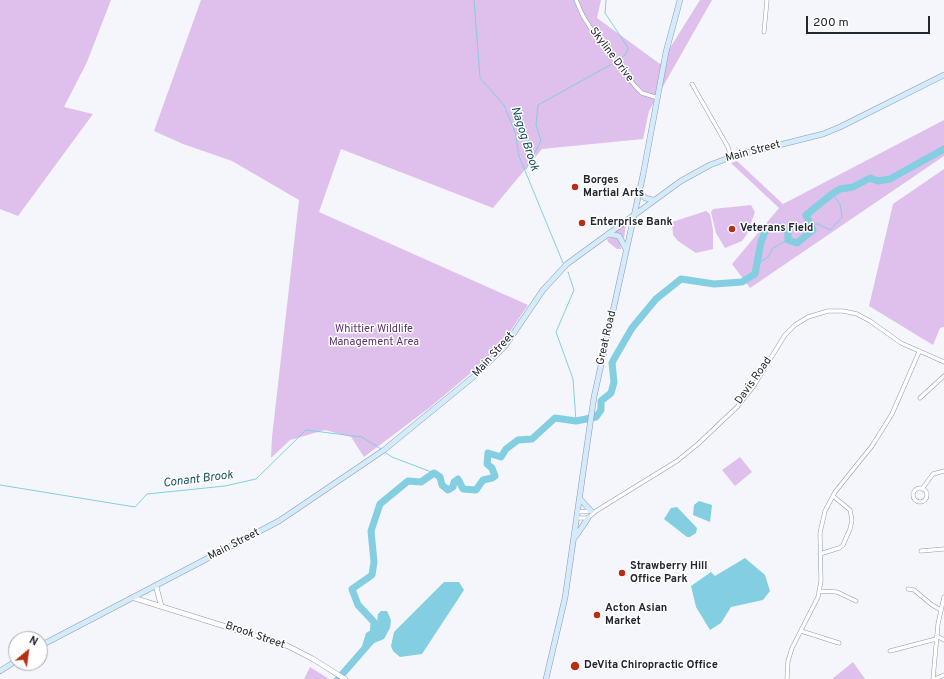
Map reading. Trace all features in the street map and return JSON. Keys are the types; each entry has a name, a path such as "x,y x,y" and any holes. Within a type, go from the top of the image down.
{"main road":[{"name":"Great Road","path":"546,679 565,598 591,415 639,190 666,52 680,0"},
{"name":"Main Street","path":"48,642 279,521 384,450 458,392 498,353 510,339 543,290 571,261 653,200 701,170 731,157 829,132 944,75"},
{"path":"639,190 645,198 653,200"},
{"path":"608,234 619,236 624,242 626,248"},
{"path":"580,500 593,511"},
{"path":"574,539 588,518"}],"street":[{"name":"Skyline Drive","path":"576,0 583,16 595,35 635,86 642,93 658,98"},
{"path":"764,32 767,0"},
{"path":"692,84 728,147 731,157"},
{"name":"Davis Road","path":"588,518 593,511 677,462 698,444 737,407 753,387 785,335 795,325 808,317 821,312 836,310 857,314 870,321 899,342 944,362"},
{"path":"787,679 790,654 820,591 822,521 833,496 872,446 892,414 919,352"},
{"path":"920,398 944,376"},
{"path":"922,489 933,474 944,471"},
{"path":"916,489 922,489 926,493 926,498 922,502 918,502 913,498 913,492 916,489"},
{"path":"820,554 844,545 850,529 852,520 850,510 833,496"},
{"name":"Davis Road","path":"578,512 593,511"},
{"path":"577,518 588,518"},
{"path":"921,551 944,549"},
{"path":"156,586 160,605"},
{"path":"908,589 914,590 932,605 941,610"},
{"path":"820,591 837,592 856,601"},
{"name":"Brook Street","path":"134,598 288,646 337,673 344,679"},
{"path":"944,599 936,637 934,679 944,675"},
{"path":"801,631 839,643"},
{"path":"890,651 936,637 944,640"}],"green space":[{"path":"0,0 111,0 87,62 64,107 93,114 18,216 0,209"},
{"name":"Whittier Wildlife Management Area","path":"201,0 601,0 597,18 660,64 700,0 712,0 649,111 643,139 542,149 493,208 341,149 319,212 528,305 505,339 478,367 429,408 364,457 351,437 325,430 290,440 271,458 272,437 299,200 232,161 183,144 154,131"},
{"path":"944,120 944,156 750,288 732,264 779,208 731,163 737,161 783,204"},
{"path":"944,169 944,327 940,328 933,345 869,306 893,204"},
{"name":"Veterans Field","path":"751,205 755,212 747,234 742,241 725,248 716,233 711,212 713,209"},
{"name":"Veterans Field","path":"706,211 710,214 713,230 713,249 696,253 678,241 673,235 672,222"},
{"path":"626,225 624,238 615,232"},
{"path":"612,237 619,239 621,249 617,249 608,242 607,239"},
{"path":"740,457 752,472 735,486 722,470"},
{"path":"853,662 865,679 832,679 842,671"},
{"path":"310,667 329,679 304,679"}],"water":[{"path":"699,501 712,505 710,522 693,515 694,505"},
{"path":"677,507 697,528 696,533 690,537 687,537 664,519 671,508"},
{"path":"745,558 765,575 770,591 763,600 731,607 721,623 710,630 696,607 691,586 711,572 715,576"},
{"path":"444,582 459,582 464,590 422,654 400,657 393,651 391,646 394,632"},
{"path":"381,611 387,611 391,620 390,628 384,639 364,647 362,646 366,633 377,623 378,614"}],"waterway":[{"name":"Nagog Brook","path":"474,0 480,78 504,105 515,132 519,156 563,263"},
{"path":"606,0 605,13 627,46 628,50 625,55 619,59"},
{"path":"526,169 541,141 536,125 538,105 612,64"},
{"path":"338,679 373,639 374,622 358,605 352,589 372,575 374,562 371,531 380,504 408,481 421,482 434,473 440,477 442,485 448,490 453,487 454,482 458,479 463,489 476,490 483,480 495,476 492,468 487,464 488,453 501,457 506,449 518,440 532,439 555,418 576,421 596,417 601,410 601,401 611,393 614,382 612,363 632,328 656,299 681,279 714,284 742,282 755,274 761,242 766,229 781,227 788,231 788,240 797,243 813,230 806,215 832,194 840,189 853,187 870,178 878,181 890,179 944,149"},
{"path":"812,224 818,224 830,230 842,217 840,204 832,194"},
{"path":"757,264 768,257 773,248 788,240"},
{"name":"Nagog Brook","path":"568,272 574,290 556,332 573,379 576,421"},
{"name":"Conant Brook","path":"0,485 135,507 147,494 225,486 256,479 306,430 362,437 381,449"},
{"name":"Conant Brook","path":"386,453 392,457 434,473"}],"place":[{"name":"Borges Martial Arts","path":"575,187"},
{"name":"Enterprise Bank","path":"582,223"},
{"name":"Veterans Field","path":"732,229"},
{"name":"Strawberry Hill Office Park","path":"622,573"},
{"name":"Acton Asian Market","path":"597,615"},
{"name":"DeVita Chiropractic Office","path":"575,666"}]}
